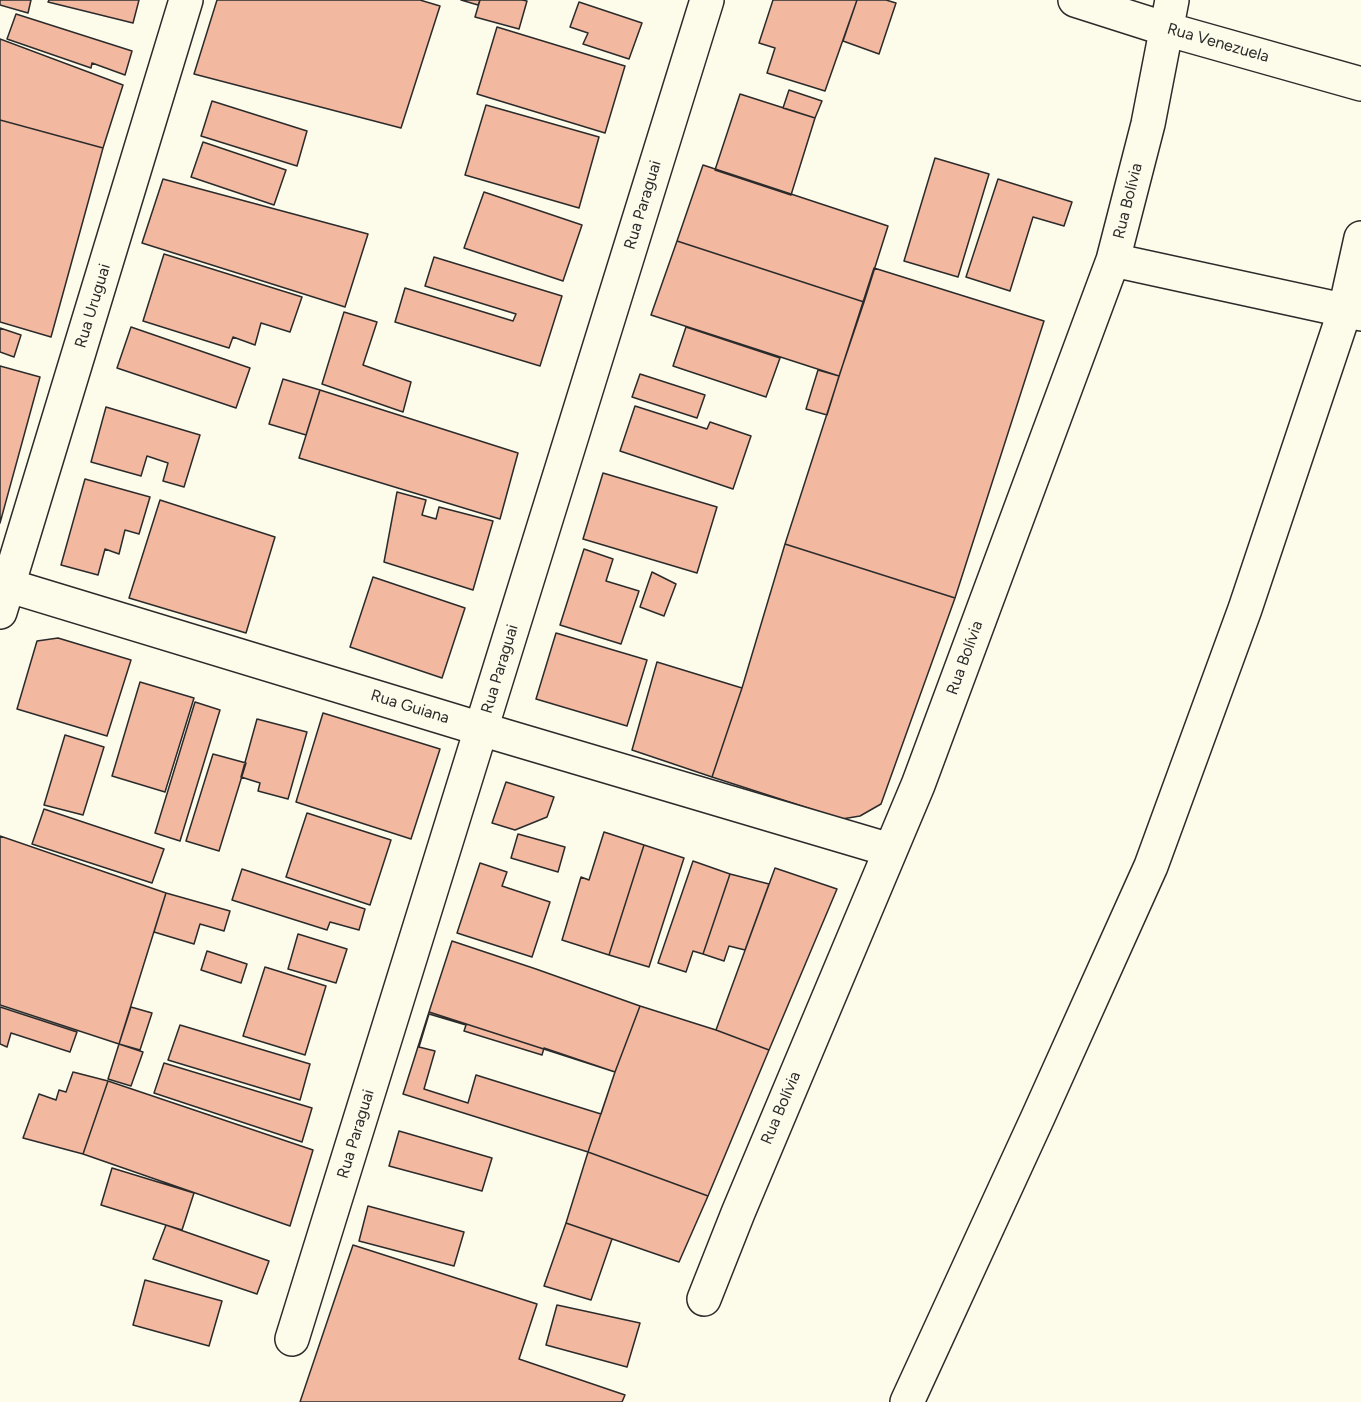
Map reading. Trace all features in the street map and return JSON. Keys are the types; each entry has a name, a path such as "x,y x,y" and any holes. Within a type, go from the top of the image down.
{"street":[{"name":"Rua Uruguai","path":"3,593 186,0"},
{"name":"Rua Paraguai","path":"292,1339 707,0"},
{"name":"Rua Venezuela","path":"1075,0 1169,14 1361,84"},
{"name":"Rua Bolívia","path":"704,1299 742,1202 918,785 1113,260 1148,124 1169,14"},
{"path":"908,1402 1150,866 1353,312 1361,237"},
{"path":"1113,260 1353,312"},
{"name":"Rua Guiana","path":"3,593 481,729 890,850"}],"building":[{"path":"0,0 31,0 28,13 0,5"},
{"path":"49,0 139,0 133,23 48,2"},
{"path":"217,0 420,0 440,6 401,128 194,74"},
{"path":"461,0 480,0 478,5"},
{"path":"480,0 527,1 519,29 475,17"},
{"path":"773,0 857,0 825,91 767,73 775,48 759,43"},
{"path":"857,0 886,0 896,3 879,54 843,41"},
{"path":"579,2 642,23 629,59 583,44 588,33 570,27"},
{"path":"16,14 132,51 125,75 92,63 91,68 7,39"},
{"path":"497,27 625,66 605,133 477,94"},
{"path":"0,39 123,85 103,148 0,120"},
{"path":"789,90 822,101 815,118 783,108"},
{"path":"740,94 815,118 791,195 715,170"},
{"path":"212,101 307,131 297,166 201,136"},
{"path":"486,105 599,137 579,208 465,175"},
{"path":"0,120 103,148 51,337 0,322"},
{"path":"203,142 286,170 274,205 191,177"},
{"path":"935,158 989,174 958,277 904,261"},
{"path":"703,165 888,226 864,302 677,241"},
{"path":"163,179 368,234 345,307 142,243"},
{"path":"998,179 1072,202 1064,226 1033,217 1010,291 966,277"},
{"path":"484,192 582,225 563,281 464,248"},
{"path":"677,241 864,302 839,376 651,315"},
{"path":"164,254 302,297 290,332 261,323 255,345 233,337 229,348 143,321"},
{"path":"434,257 562,296 540,366 395,322 405,288 513,321 516,314 425,286"},
{"path":"874,268 1044,321 955,598 785,544"},
{"path":"344,312 377,322 363,365 411,382 403,412 322,384"},
{"path":"131,327 250,368 236,408 117,368"},
{"path":"686,327 780,358 766,397 673,366"},
{"path":"0,328 21,335 14,357 0,352"},
{"path":"0,366 40,377 0,523"},
{"path":"818,370 839,376 827,415 806,409"},
{"path":"640,374 705,395 697,418 632,397"},
{"path":"283,379 320,390 306,435 269,424"},
{"path":"320,390 518,453 500,519 299,458"},
{"path":"635,406 707,429 710,422 751,436 733,489 620,451"},
{"path":"106,407 200,435 184,487 163,481 168,463 147,456 141,476 91,462"},
{"path":"603,473 717,507 697,573 583,539"},
{"path":"85,479 150,497 139,534 125,530 119,554 105,549 98,575 61,565"},
{"path":"397,492 426,500 422,515 436,519 439,507 493,521 473,590 384,562"},
{"path":"160,500 275,537 246,633 129,598"},
{"path":"785,544 955,598 881,804 860,816 842,819 712,777 742,688"},
{"path":"584,549 613,559 606,581 639,591 621,644 560,625"},
{"path":"652,572 676,584 664,616 640,607"},
{"path":"373,577 465,608 442,678 350,647"},
{"path":"556,633 647,660 627,726 536,699"},
{"path":"58,638 131,660 107,736 17,709 37,641"},
{"path":"657,662 742,688 712,777 632,750"},
{"path":"140,682 194,698 165,792 112,776"},
{"path":"195,702 220,710 180,841 155,833"},
{"path":"323,713 440,749 411,839 296,802"},
{"path":"257,719 307,732 288,799 258,791 260,783 241,777"},
{"path":"65,735 104,747 83,815 44,805"},
{"path":"213,754 246,763 219,851 186,841"},
{"path":"506,782 554,797 547,817 515,830 492,823"},
{"path":"44,809 164,849 152,883 32,844"},
{"path":"307,813 391,840 370,905 286,877"},
{"path":"604,832 644,845 609,955 562,940 581,877 589,880"},
{"path":"518,834 565,847 558,872 511,858"},
{"path":"0,836 166,893 119,1044 0,1005"},
{"path":"644,845 684,858 649,967 609,955"},
{"path":"693,861 730,874 703,954 693,951 686,972 658,963"},
{"path":"480,863 507,872 502,886 550,902 532,957 457,933"},
{"path":"775,868 837,889 769,1050 716,1030"},
{"path":"242,869 365,909 359,930 330,922 327,930 232,900"},
{"path":"730,874 769,884 745,950 729,946 724,961 703,954"},
{"path":"166,893 230,911 224,931 200,924 194,944 154,932"},
{"path":"298,934 347,949 336,983 288,969"},
{"path":"452,941 640,1006 615,1072 429,1012"},
{"path":"207,951 247,964 241,983 201,970"},
{"path":"265,967 326,986 305,1055 243,1036"},
{"path":"640,1006 716,1030 769,1050 708,1196 588,1152"},
{"path":"0,1007 77,1032 70,1052 11,1033 7,1047 0,1044"},
{"path":"131,1007 152,1013 140,1050 119,1044"},
{"path":"429,1012 615,1072 588,1152 403,1094"},
{"path":"429,1014 466,1025 464,1031 542,1055 544,1048 615,1072 601,1114 476,1075 468,1103 424,1089 435,1051 419,1047"},
{"path":"180,1025 310,1064 300,1100 168,1060"},
{"path":"119,1044 143,1052 131,1086 108,1079"},
{"path":"164,1063 312,1108 302,1142 154,1093"},
{"path":"73,1072 108,1081 83,1154 23,1138 39,1094 56,1100 59,1090 66,1092"},
{"path":"108,1081 313,1150 290,1226 83,1154"},
{"path":"399,1131 492,1158 482,1191 389,1166"},
{"path":"588,1152 708,1196 679,1262 566,1223"},
{"path":"112,1168 194,1193 182,1230 101,1205"},
{"path":"368,1206 464,1232 454,1266 359,1241"},
{"path":"566,1223 612,1239 591,1300 544,1286"},
{"path":"166,1225 269,1261 257,1294 153,1259"},
{"path":"353,1245 537,1304 519,1359 625,1395 622,1402 300,1402"},
{"path":"145,1280 222,1301 209,1346 133,1325"},
{"path":"557,1305 640,1323 627,1367 546,1345"}]}
